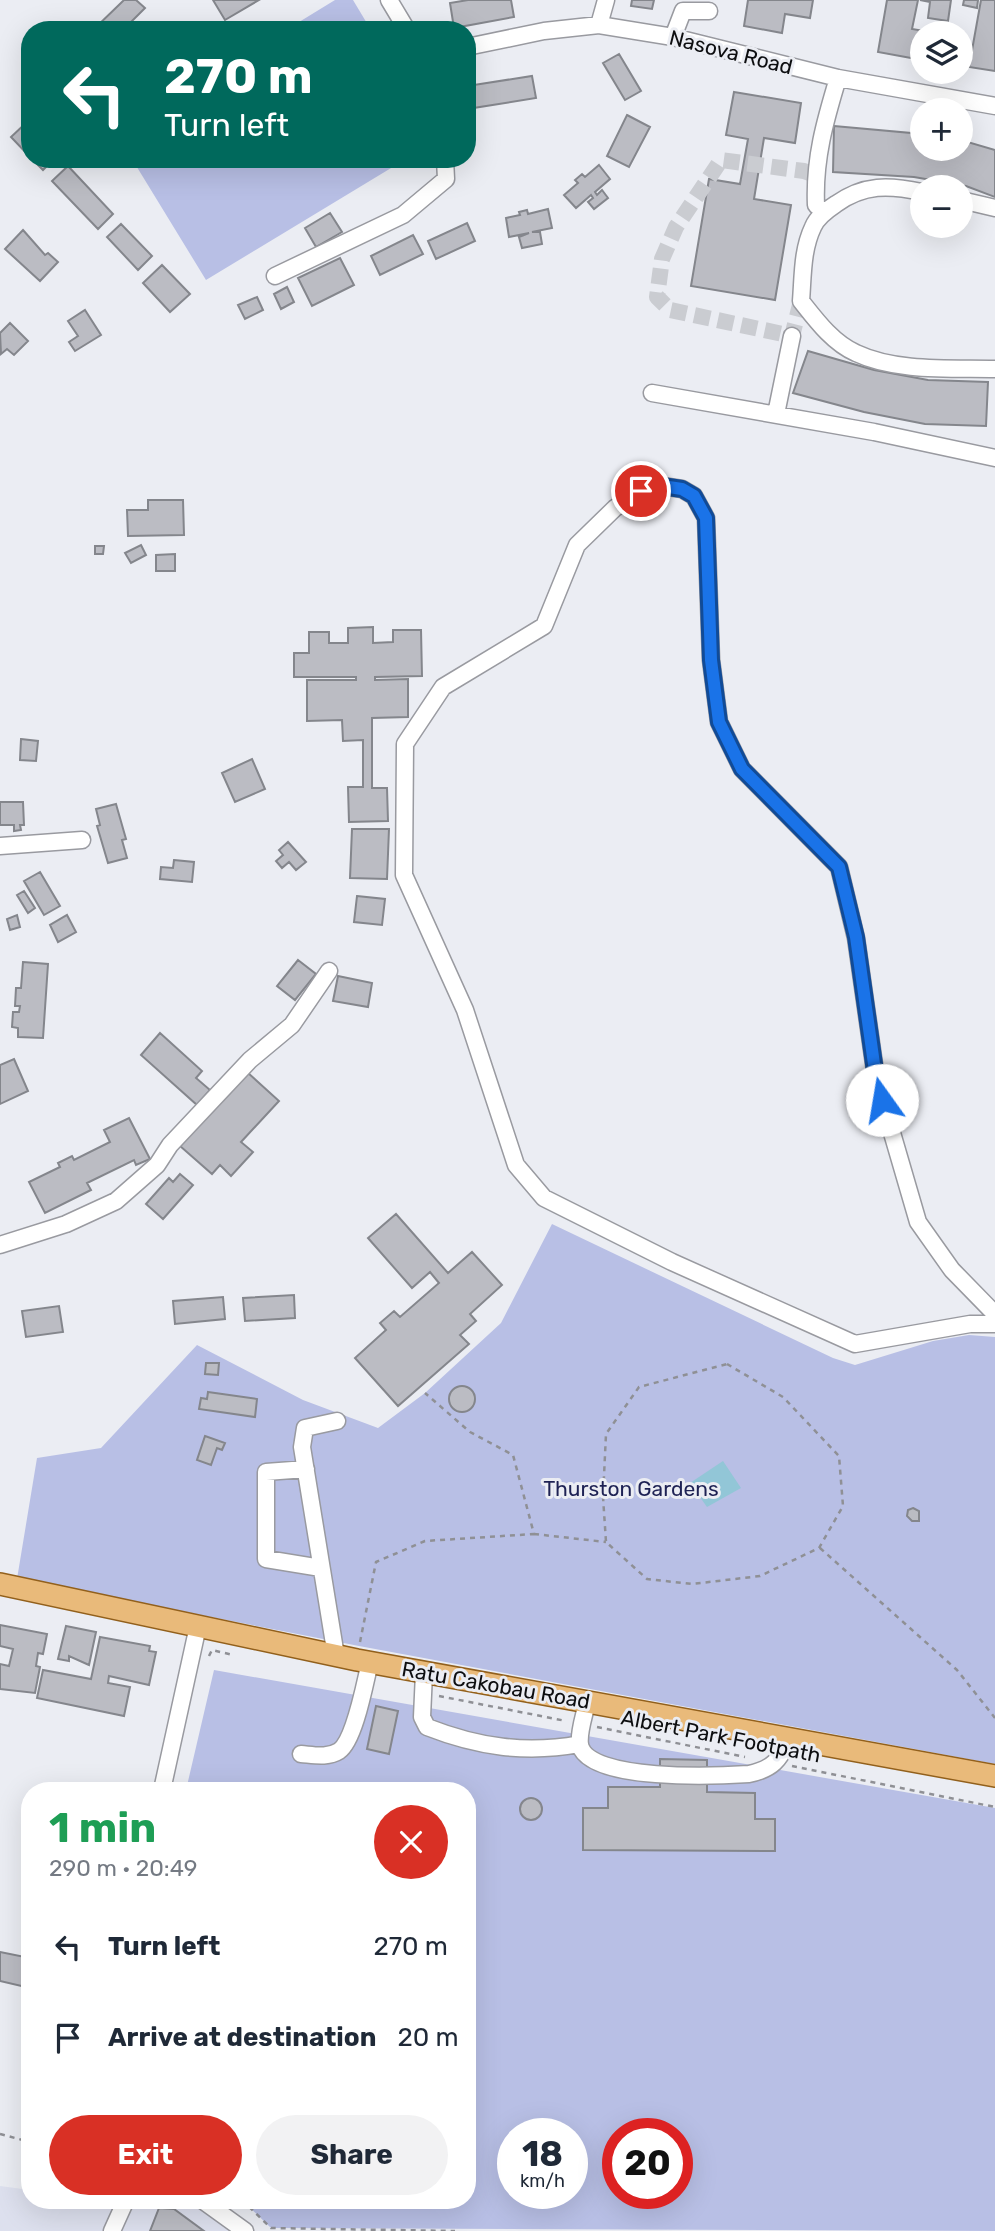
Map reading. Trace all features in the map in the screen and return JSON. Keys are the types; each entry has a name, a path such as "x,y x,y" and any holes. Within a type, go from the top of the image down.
{"main road":[{"name":"Ratu Cakobau Road","path":"0,1584 354,1659 423,1682 587,1702 995,1776"}],"street":[{"path":"389,0 402,21"},
{"path":"599,25 606,0"},
{"path":"673,37 683,11 709,11"},
{"name":"Nasova Road","path":"476,45 544,31 599,25 673,37 838,78 995,106"},
{"path":"824,212 816,205 818,146 838,78"},
{"path":"275,276 403,215 446,179 445,168"},
{"path":"910,191 871,186 848,195 824,212 813,225 803,258 801,301 822,327 855,353 898,364 995,369"},
{"path":"973,203 995,208"},
{"path":"776,414 792,336"},
{"path":"652,393 776,414 995,458"},
{"path":"995,1314 952,1270 918,1222 876,1078 856,937 839,867 742,769 719,722 711,660 706,518 694,496 682,489 662,486 641,491 615,508 578,545 544,626 443,687 405,744 404,875 465,1010 516,1165 544,1198 672,1262 855,1344 970,1324 995,1324"},
{"path":"0,845 82,840"},
{"path":"0,1245 66,1224 116,1201 157,1165 170,1145 250,1060 292,1025 329,971"},
{"path":"970,1324 978,1299"},
{"path":"302,1754 327,1756 341,1750 349,1737 354,1659 321,1568 302,1447 305,1428 337,1421"},
{"path":"306,1469 266,1472 266,1559 321,1568"},
{"path":"164,1782 198,1626"},
{"path":"423,1682 422,1717 427,1727 481,1746 544,1751 580,1744"},
{"path":"587,1702 580,1744 597,1764 636,1772 749,1774 766,1770 777,1763 790,1739"},
{"path":"113,2231 122,2209"},
{"path":"214,2209 245,2231"}],"path":[{"path":"354,1659 376,1562 425,1541 534,1534 606,1542 647,1579 692,1584 760,1576 819,1548 843,1506 839,1456 783,1397 727,1364 639,1387 606,1434 603,1497 606,1542"},
{"path":"425,1393 470,1432 513,1455 534,1534"},
{"path":"819,1548 957,1670 995,1718"},
{"path":"206,1660 212,1650 237,1656"},
{"name":"Albert Park Footpath","path":"423,1682 583,1724 995,1807"},
{"path":"0,2134 21,2140"},
{"path":"251,2209 271,2228 455,2231"}],"shaded area":[{"path":"723,1461 741,1488 707,1507 690,1483"},
{"path":"0,2186 21,2189 21,2209 217,2209 248,2231 0,2231"}],"green space":[{"path":"335,0 353,0 366,21 301,21"},
{"path":"138,168 391,168 206,280"},
{"name":"Thurston Gardens","path":"552,1224 833,1358 855,1365 933,1341 969,1335 995,1337 995,1764 359,1646 17,1579 37,1458 101,1448 197,1345 303,1400 378,1428 425,1393 501,1323"},
{"path":"214,1670 995,1808 995,2231 271,2228 251,2209 476,2209 476,1782 188,1782"}],"building":[{"path":"124,0 136,0 145,8 132,21 102,21"},
{"path":"213,0 259,0 225,20"},
{"path":"468,0 511,0 514,17 476,24 476,21 453,21 450,3"},
{"path":"632,0 654,0 652,9 631,6"},
{"path":"748,0 813,0 810,18 785,14 782,33 744,26"},
{"path":"887,0 918,0 914,21 910,21 910,58 878,52"},
{"path":"920,0 951,0 948,21 928,18 930,2"},
{"path":"964,0 978,0 977,8 963,5"},
{"path":"981,0 995,0 995,71 973,68 973,45"},
{"path":"619,54 641,91 625,100 603,63"},
{"path":"532,76 536,98 476,108 476,85"},
{"path":"734,92 801,103 795,143 764,138 754,199 791,205 775,300 691,286 709,179 740,184 748,139 726,135"},
{"path":"627,115 650,127 629,167 607,156"},
{"path":"834,126 910,133 910,161 973,161 973,144 995,150 995,197 973,189 973,175 910,177 833,172"},
{"path":"21,128 21,148 11,137"},
{"path":"599,165 610,179 595,192 597,195 602,190 608,198 594,209 588,202 593,198 591,195 576,208 564,195 578,183 575,180 582,174 585,177"},
{"path":"66,168 70,168 113,214 98,229 52,181"},
{"path":"548,209 552,228 532,232 540,232 542,244 522,248 519,237 529,233 509,237 506,218 520,215 519,212 527,210 528,214"},
{"path":"330,213 342,232 316,247 305,228"},
{"path":"467,223 475,241 436,259 428,241"},
{"path":"121,224 152,256 138,270 107,237"},
{"path":"23,230 45,255 48,253 58,262 40,281 5,249"},
{"path":"413,235 423,254 380,275 371,256"},
{"path":"340,258 354,285 312,306 298,278"},
{"path":"162,265 190,294 170,312 143,283"},
{"path":"287,287 294,302 281,309 274,294"},
{"path":"257,297 263,310 245,319 238,305"},
{"path":"85,310 101,335 75,351 69,342 78,336 68,321"},
{"path":"10,323 28,341 14,355 7,349 1,354 0,333"},
{"path":"808,351 874,370 928,380 988,382 986,426 925,424 864,412 793,393"},
{"path":"148,500 183,500 184,535 128,536 127,510 148,510"},
{"path":"141,545 146,555 131,563 125,553"},
{"path":"95,546 104,546 103,554 95,554"},
{"path":"175,554 175,571 156,571 156,555"},
{"path":"373,627 373,643 393,642 393,630 421,630 422,676 375,677 375,680 408,679 408,717 372,718 372,788 387,788 388,821 349,822 348,787 363,787 363,740 343,741 342,720 307,721 307,680 356,680 356,677 294,677 294,653 309,653 309,632 329,632 329,643 348,643 348,628"},
{"path":"21,739 38,741 36,761 20,760"},
{"path":"252,759 265,789 235,802 222,773"},
{"path":"0,802 23,802 24,825 20,825 21,830 14,831 14,825 0,825"},
{"path":"116,804 126,839 122,840 127,858 108,863 97,826 100,825 96,809"},
{"path":"352,829 389,829 387,879 350,878"},
{"path":"288,842 306,862 296,870 289,862 282,868 276,861 283,855 279,850"},
{"path":"174,860 194,862 192,882 160,879 161,867 173,868"},
{"path":"40,872 60,906 44,915 24,881"},
{"path":"24,891 35,908 28,913 17,895"},
{"path":"357,896 385,899 382,925 354,922"},
{"path":"17,915 20,927 10,930 7,919"},
{"path":"67,915 76,932 58,942 50,925"},
{"path":"298,960 316,974 295,1000 277,986"},
{"path":"23,962 48,964 43,1038 18,1037 18,1028 12,1027 13,1012 19,1012 20,1006 15,1006 16,988 21,988"},
{"path":"338,976 372,983 368,1007 333,1001"},
{"path":"160,1033 202,1071 196,1078 210,1090 197,1105 141,1055"},
{"path":"14,1059 28,1091 0,1104 0,1065"},
{"path":"247,1072 279,1101 241,1142 253,1152 231,1176 220,1165 212,1174 180,1146"},
{"path":"129,1118 150,1159 136,1165 134,1160 87,1183 91,1190 45,1213 29,1182 60,1167 58,1163 72,1156 74,1160 110,1142 104,1130"},
{"path":"180,1174 193,1185 163,1219 146,1204 169,1178 173,1182"},
{"path":"396,1214 448,1273 472,1252 502,1285 470,1314 476,1321 460,1335 469,1344 398,1406 355,1358 386,1330 380,1323 394,1311 400,1317 439,1283 430,1272 412,1288 368,1238"},
{"path":"294,1295 295,1318 245,1321 243,1298"},
{"path":"223,1297 225,1319 175,1324 173,1301"},
{"path":"59,1306 63,1332 26,1337 22,1311"},
{"path":"206,1363 219,1363 218,1375 205,1374"},
{"path":"462,1386 471,1390 475,1399 471,1408 462,1412 453,1408 449,1399 453,1390"},
{"path":"208,1392 257,1399 255,1417 199,1409 201,1398 207,1399"},
{"path":"205,1436 225,1443 222,1450 217,1448 211,1465 197,1460"},
{"path":"913,1508 919,1511 919,1521 912,1521 907,1516 908,1510"},
{"path":"0,1625 47,1634 43,1654 38,1653 36,1666 40,1667 35,1693 0,1689 0,1664 9,1666 13,1649 0,1646"},
{"path":"66,1626 96,1632 89,1665 69,1656 69,1661 58,1659"},
{"path":"100,1637 150,1646 149,1651 156,1652 149,1685 109,1676 108,1683 130,1687 124,1716 37,1698 43,1670 91,1679"},
{"path":"376,1706 398,1711 389,1754 367,1749"},
{"path":"660,1759 707,1760 707,1792 755,1793 755,1819 775,1819 775,1851 583,1850 583,1808 608,1808 608,1787 660,1787"},
{"path":"531,1798 541,1805 542,1809 535,1819 531,1820 521,1813 520,1809 527,1799"},
{"path":"0,1952 21,1956 21,1986 0,1981"},
{"path":"159,2209 174,2209 204,2231 150,2231"}],"tunnel":[{"path":"801,301 792,336 670,310 657,297 662,259 676,227 721,160 804,171 815,175"}],"route":[{"path":"641,491 662,486 682,489 694,496 706,518 711,660 719,722 742,769 839,867 856,937 876,1078 882,1100"}]}
